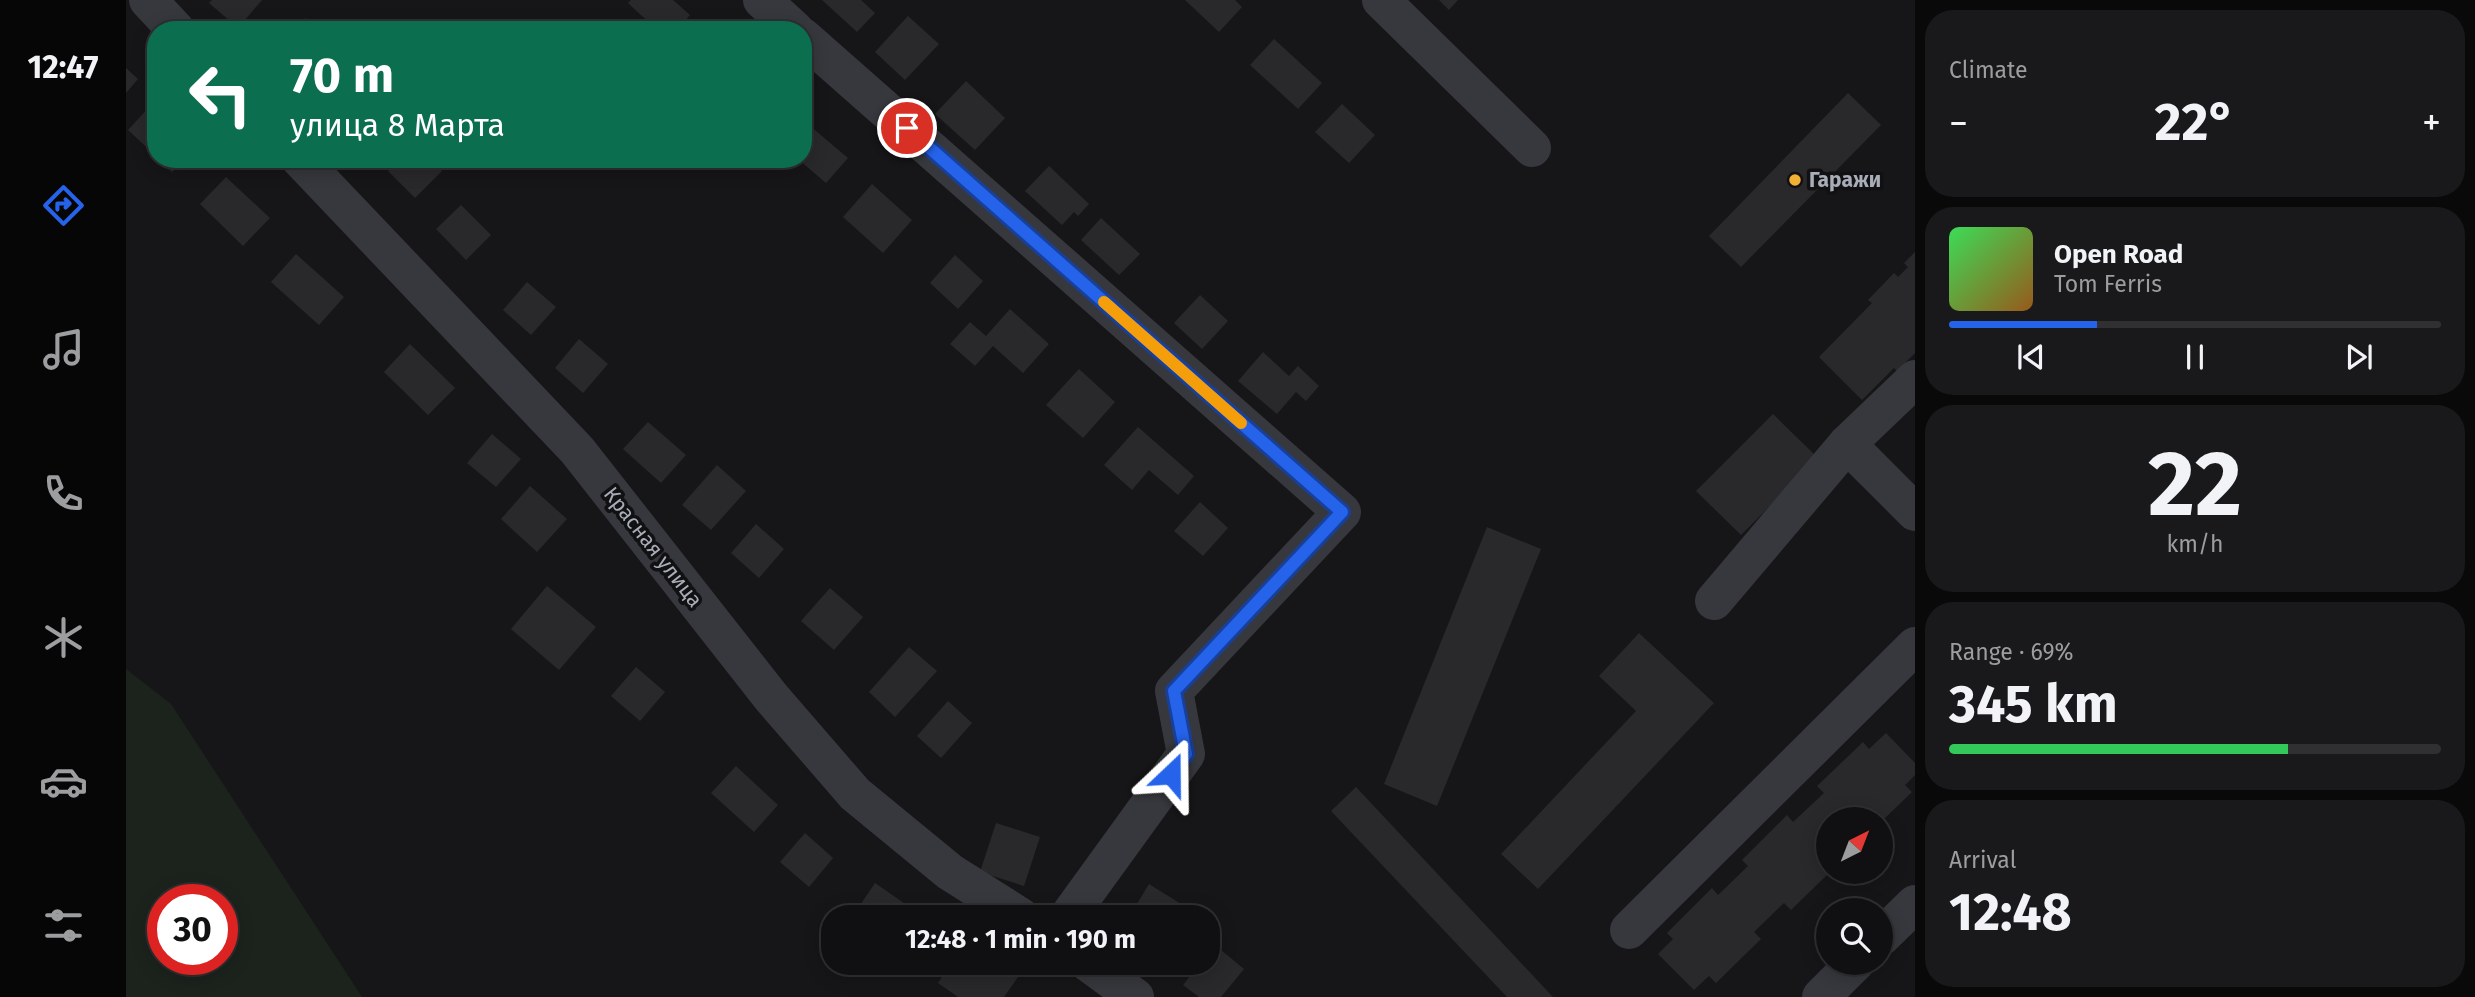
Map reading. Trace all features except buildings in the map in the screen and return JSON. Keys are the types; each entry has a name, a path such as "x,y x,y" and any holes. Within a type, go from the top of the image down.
{"street":[{"path":"148,0 168,21"},
{"path":"762,0 785,21"},
{"path":"1381,0 1532,148"},
{"path":"812,45 1342,512 1174,691 1186,754 1077,905"},
{"name":"Красная улица","path":"309,168 577,450 771,697 855,794 950,872 1002,905"},
{"path":"1714,601 1847,444 1915,379"},
{"path":"1847,444 1915,512"},
{"path":"1629,930 1915,646"},
{"path":"1893,925 1915,904"},
{"path":"1105,975 1135,997"},
{"path":"1821,997 1843,975"}],"shaded area":[{"path":"126,669 171,704 362,997 126,997"}],"slow traffic":[{"path":"1104,302 1241,423"}],"place":[{"name":"Гаражи","path":"1795,180"}],"route":[{"path":"907,128 1342,512 1174,691 1186,754 1171,774"}]}
